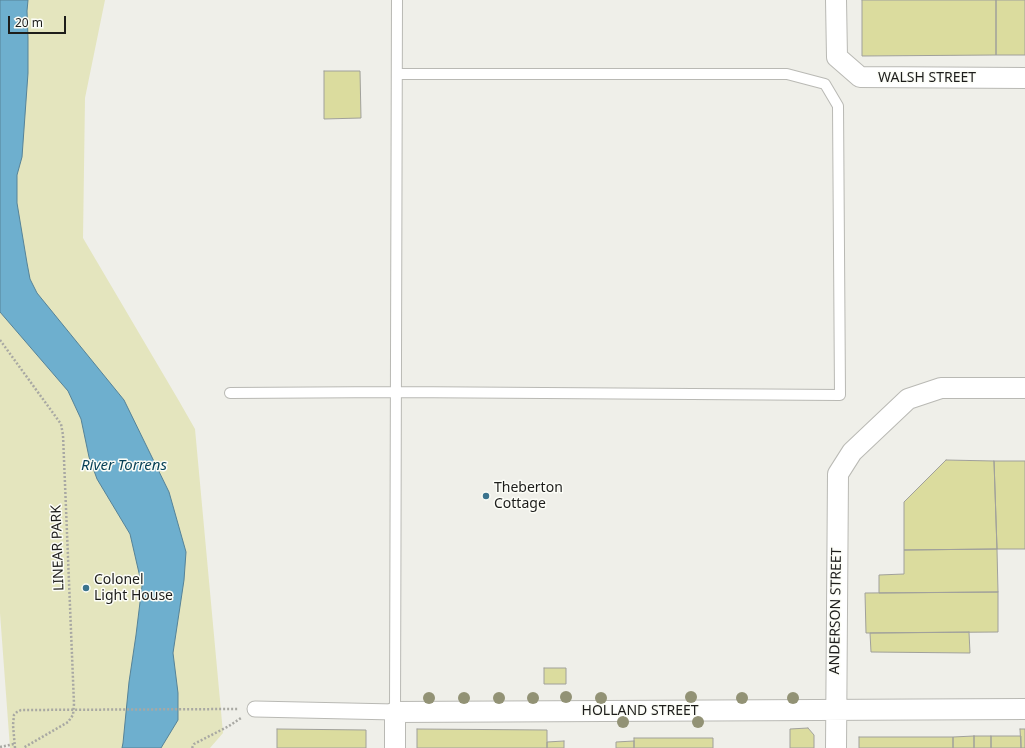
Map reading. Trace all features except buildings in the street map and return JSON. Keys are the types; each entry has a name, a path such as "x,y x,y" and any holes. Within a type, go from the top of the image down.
{"street":[{"name":"WALSH STREET","path":"836,0 837,56 860,77 1025,78"},
{"name":"ANDERSON STREET","path":"836,748 835,710 838,474 852,452 908,399 941,388 1025,388"},
{"name":"HOLLAND STREET","path":"255,709 395,712 1025,709"},
{"path":"395,712 395,748"}],"lane":[{"path":"395,712 397,0"},
{"path":"230,393 396,392 840,395 838,106 825,84 787,74 396,74"}],"path":[{"name":"LINEAR PARK","path":"0,340 61,424 65,466 73,709"},
{"path":"23,748 68,722 73,715 73,709"},
{"path":"0,747 15,746 13,725 14,715 21,710 255,709"},
{"path":"192,748 194,744 229,726 255,709"}],"green space":[{"path":"0,0 105,0 85,98 83,238 195,429 223,733 210,748 10,748 0,613"}],"water":[{"name":"River Torrens","path":"0,0 28,0 28,73 22,157 17,175 17,203 30,279 37,293 124,400 169,492 186,552 184,580 173,653 178,693 178,720 161,748 122,748 142,586 130,534 97,479 89,457 81,419 68,391 0,312"}],"place":[{"name":"Theberton Cottage","path":"486,496"},
{"name":"Colonel Light House","path":"86,588"}]}
